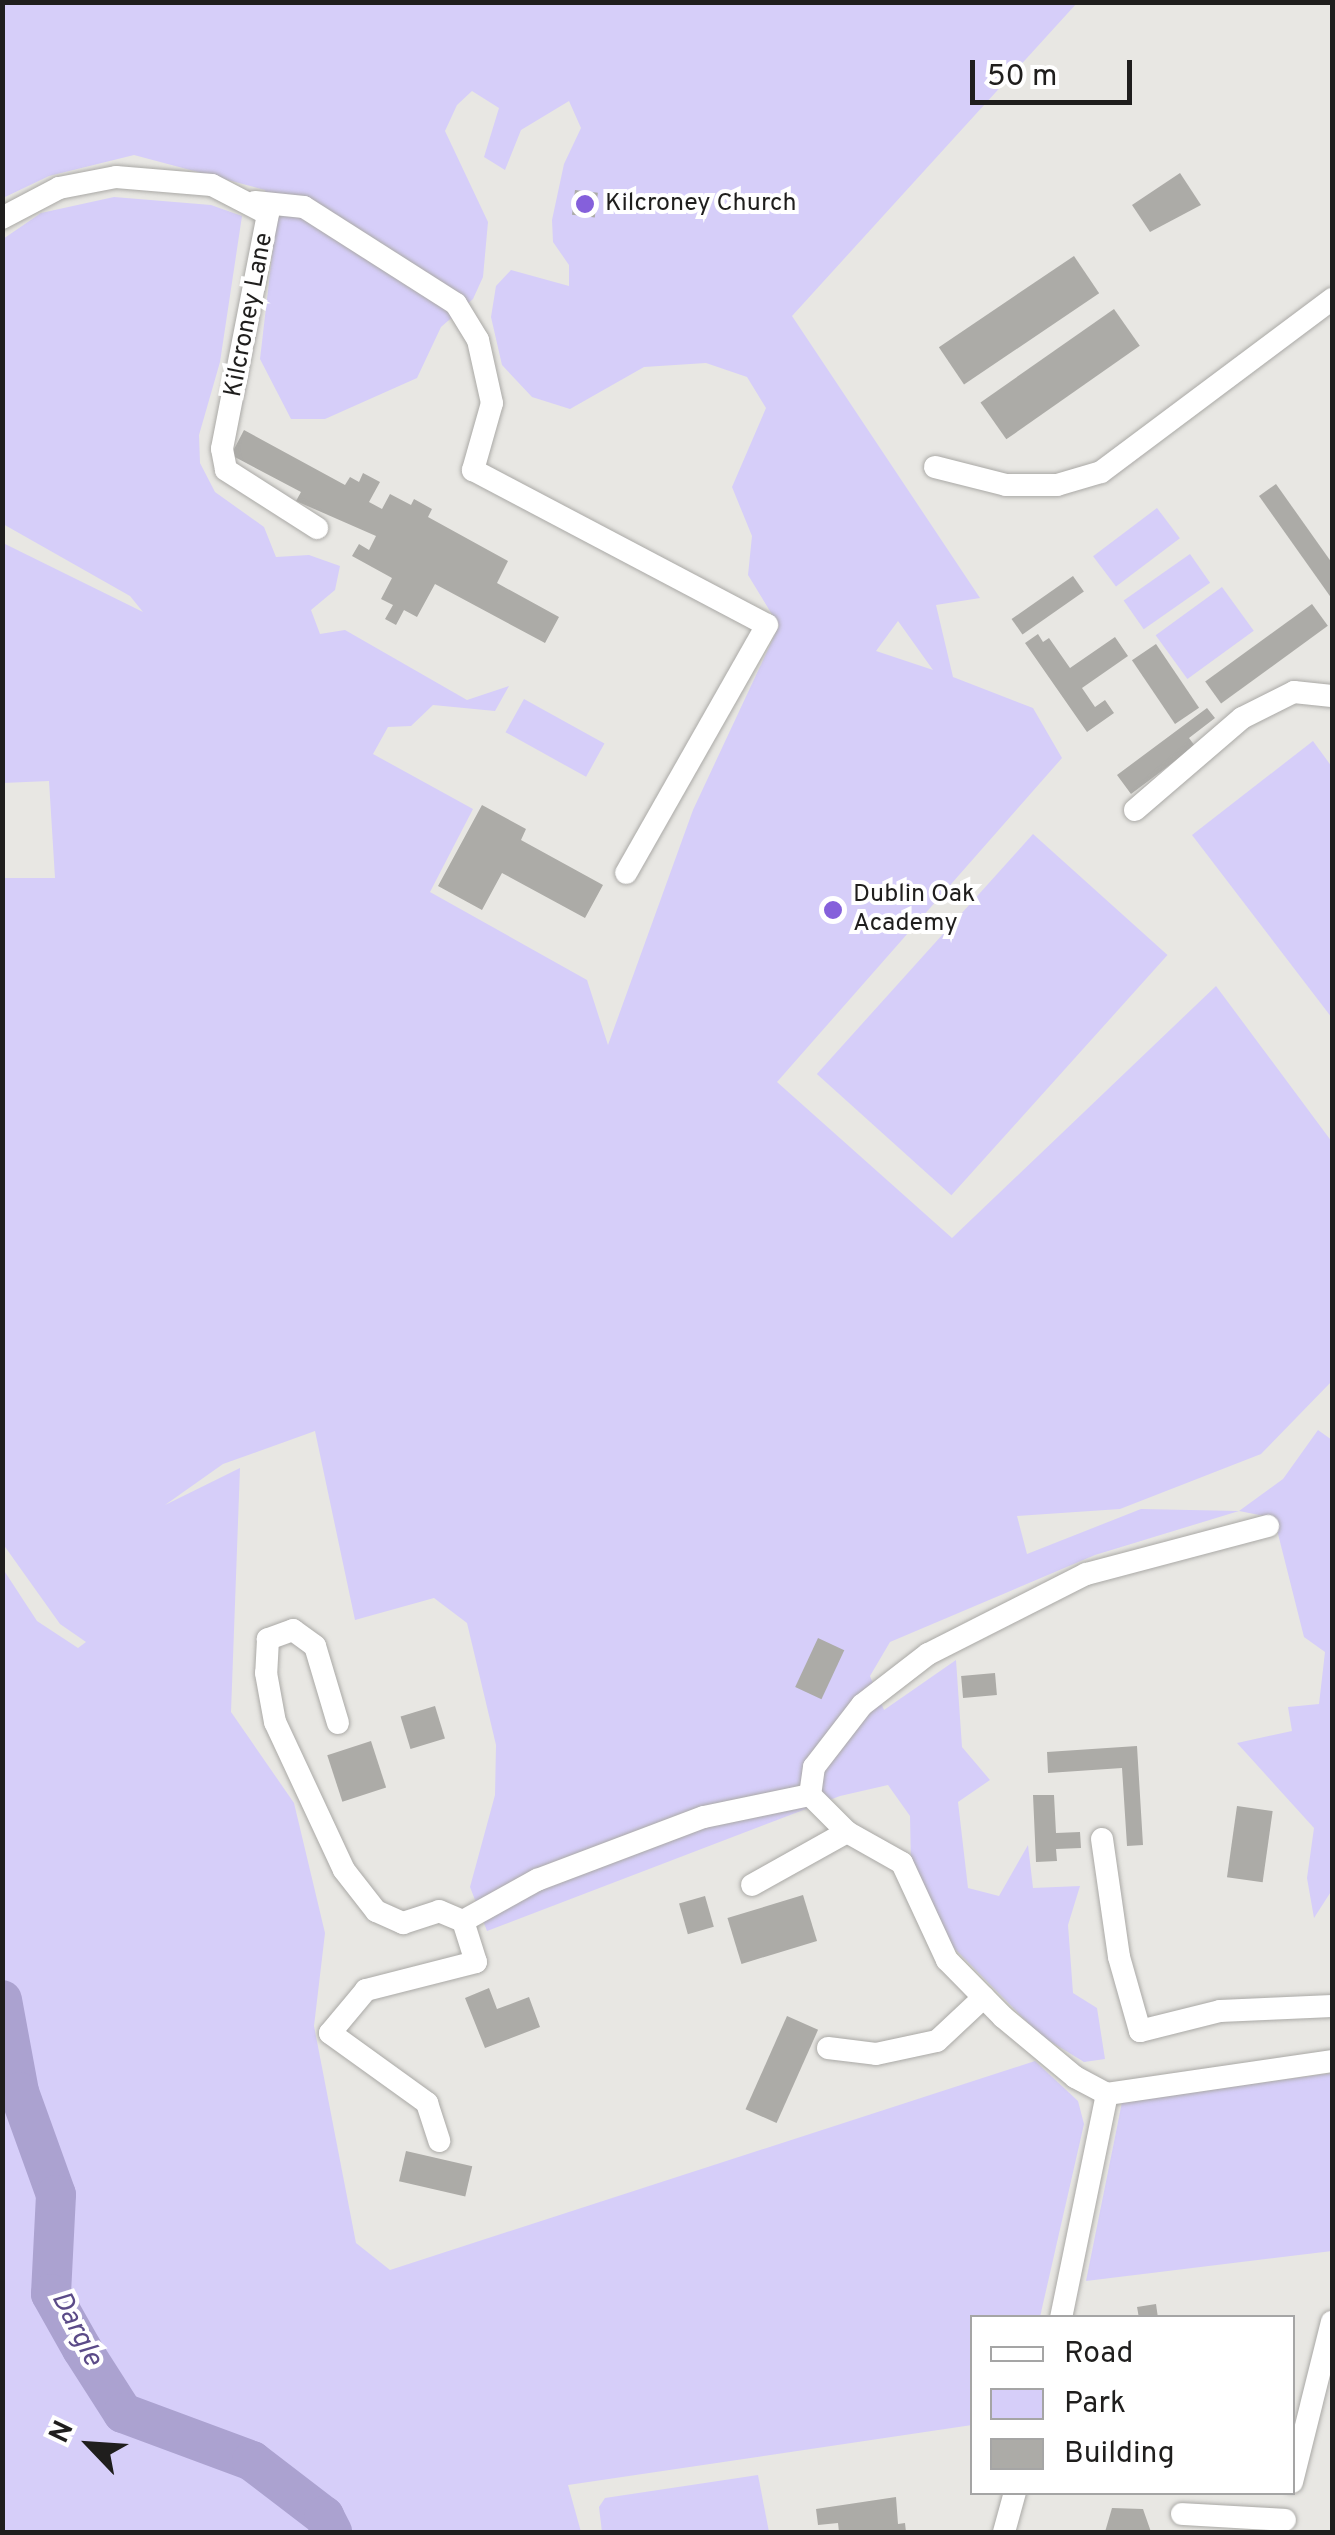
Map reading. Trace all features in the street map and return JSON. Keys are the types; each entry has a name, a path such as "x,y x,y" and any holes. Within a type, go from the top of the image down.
{"street":[{"name":"Kilcroney Lane","path":"2,218 59,188 116,177 212,185 255,202 268,214 222,449 226,470 317,528"},
{"path":"255,202 304,207 456,304 478,340 492,403 473,470 768,625 626,873"},
{"path":"935,467 1006,485 1057,485 1100,472 1332,299"},
{"path":"1135,810 1242,718 1294,692 1332,696"},
{"path":"810,1795 814,1767 862,1706 928,1654 1086,1574 1268,1526"},
{"path":"338,1724 316,1646 293,1630 268,1639 266,1673 276,1722 344,1870 376,1911 404,1922 439,1910 463,1921 476,1962 366,1990 330,2033 426,2103 440,2141"},
{"path":"810,1795 847,1832 902,1864 947,1960 1075,2078 1107,2094 1332,2061"},
{"path":"463,1921 537,1880 704,1817 810,1795"},
{"path":"752,1885 847,1832"},
{"path":"1102,1839 1119,1956 1140,2031 1220,2011 1332,2006"},
{"path":"828,2048 876,2054 937,2041 984,1997"},
{"path":"1062,2315 1107,2094"},
{"path":"1295,2470 1332,2322"},
{"path":"1004,2532 1014,2495"},
{"path":"1182,2514 1284,2526 1289,2495"}],"green space":[{"path":"2,3 1077,3 792,316 980,598 936,605 953,677 1033,708 1062,758 777,1082 952,1238 1216,986 1332,1142 1332,1381 1261,1454 1120,1509 1017,1516 1027,1554 1141,1509 1239,1511 1095,1555 890,1642 870,1676 884,1710 956,1660 962,1747 990,1780 958,1802 968,1888 999,1896 1028,1845 1033,1888 1080,1886 1068,1925 1073,1993 1097,2008 1105,2059 1084,2062 1040,2035 951,1945 911,1867 910,1816 888,1785 840,1796 487,1931 470,1887 495,1795 496,1745 467,1623 434,1598 355,1620 315,1431 223,1464 165,1505 240,1468 231,1712 294,1803 325,1933 314,2026 356,2243 390,2270 1035,2061 1078,2101 1084,2124 1040,2315 970,2315 970,2425 568,2485 581,2532 3,2532 3,1569 37,1621 78,1648 86,1642 60,1624 3,1544 3,878 55,878 49,781 3,783 3,543 143,612 130,596 3,524 3,239 41,213 114,197 211,205 242,216 220,362 199,435 200,463 215,492 264,527 276,557 309,555 340,566 335,590 311,610 320,634 345,630 467,700 509,686 495,711 433,705 411,726 388,727 373,754 473,809 430,892 587,980 608,1045 693,810 779,626 748,575 752,536 732,487 766,408 747,377 706,363 644,367 570,409 532,397 502,365 491,317 496,286 511,270 569,286 569,265 553,242 552,220 564,164 581,128 569,101 521,130 505,170 484,157 499,108 472,91 457,105 445,131 488,222 483,277 473,299 441,327 417,378 325,419 291,419 260,359 276,222 265,190 134,155 49,176 3,198","holes":["898,621 933,670 876,651"]},
{"path":"1157,508 1180,538 1116,586 1093,556"},
{"path":"1190,554 1210,583 1144,629 1124,600"},
{"path":"1222,587 1254,631 1187,679 1156,635"},
{"path":"524,699 604,744 586,777 506,732"},
{"path":"1313,741 1332,767 1332,1018 1192,835"},
{"path":"1033,834 1168,955 951,1195 817,1074"},
{"path":"1318,1430 1332,1440 1332,1890 1314,1918 1307,1878 1314,1828 1237,1743 1292,1731 1288,1707 1319,1704 1325,1652 1304,1637 1274,1518 1239,1511 1283,1479"},
{"path":"1332,2073 1332,2251 1086,2281 1122,2102"},
{"path":"758,2475 769,2532 602,2532 599,2507 605,2498"}],"building":[{"path":"1180,173 1201,205 1150,232 1132,205"},
{"name":"Kilcroney Church","path":"575,190 598,193 595,218 572,215"},
{"path":"1074,256 1099,293 964,384 939,347"},
{"path":"1114,309 1140,346 1006,439 980,402"},
{"path":"244,430 345,485 350,477 359,482 363,473 380,482 369,502 382,509 390,494 411,505 414,499 432,509 428,517 508,561 497,583 559,617 545,643 435,584 417,617 404,610 396,625 385,619 393,605 381,599 392,578 352,556 359,544 369,550 376,536 296,501 301,492 231,455"},
{"path":"1276,484 1332,563 1332,599 1259,496"},
{"path":"1073,576 1084,592 1022,635 1012,619"},
{"path":"1312,604 1328,626 1221,703 1205,682"},
{"path":"1038,634 1043,642 1049,638 1070,668 1115,637 1128,656 1082,688 1095,707 1105,700 1114,713 1087,732 1025,643"},
{"path":"1156,644 1199,708 1175,724 1132,660"},
{"path":"1207,708 1215,718 1189,738 1195,746 1131,794 1117,775"},
{"path":"482,805 526,829 521,840 603,885 585,918 502,873 482,910 438,886"},
{"path":"818,1638 844,1650 821,1699 795,1687"},
{"path":"995,1673 997,1695 963,1698 961,1676"},
{"path":"435,1706 445,1739 411,1749 401,1717"},
{"path":"371,1741 386,1788 342,1802 327,1755"},
{"path":"1137,1746 1143,1845 1127,1846 1122,1768 1048,1773 1047,1752"},
{"path":"1033,1795 1054,1795 1056,1833 1080,1832 1081,1848 1056,1849 1057,1861 1036,1862"},
{"path":"1237,1806 1273,1811 1263,1882 1227,1877"},
{"path":"803,1895 817,1941 741,1964 727,1918"},
{"path":"705,1896 714,1927 688,1934 679,1903"},
{"path":"489,1988 497,2009 529,1997 540,2027 485,2048 465,1998"},
{"path":"787,2016 818,2030 777,2123 746,2109"},
{"path":"406,2151 472,2166 465,2197 399,2181"},
{"path":"1156,2304 1158,2315 1138,2315 1137,2307"},
{"path":"896,2497 898,2524 905,2523 906,2532 839,2532 838,2523 818,2525 816,2509"},
{"path":"1112,2508 1143,2509 1151,2532 1105,2532"}],"waterway":[{"name":"Dargle","path":"2,2000 19,2092 56,2195 51,2294 82,2349 123,2413 252,2461 324,2516 332,2532"}],"place":[{"name":"Kilcroney Church","path":"585,204"},
{"name":"Dublin Oak Academy","path":"833,910"}]}
